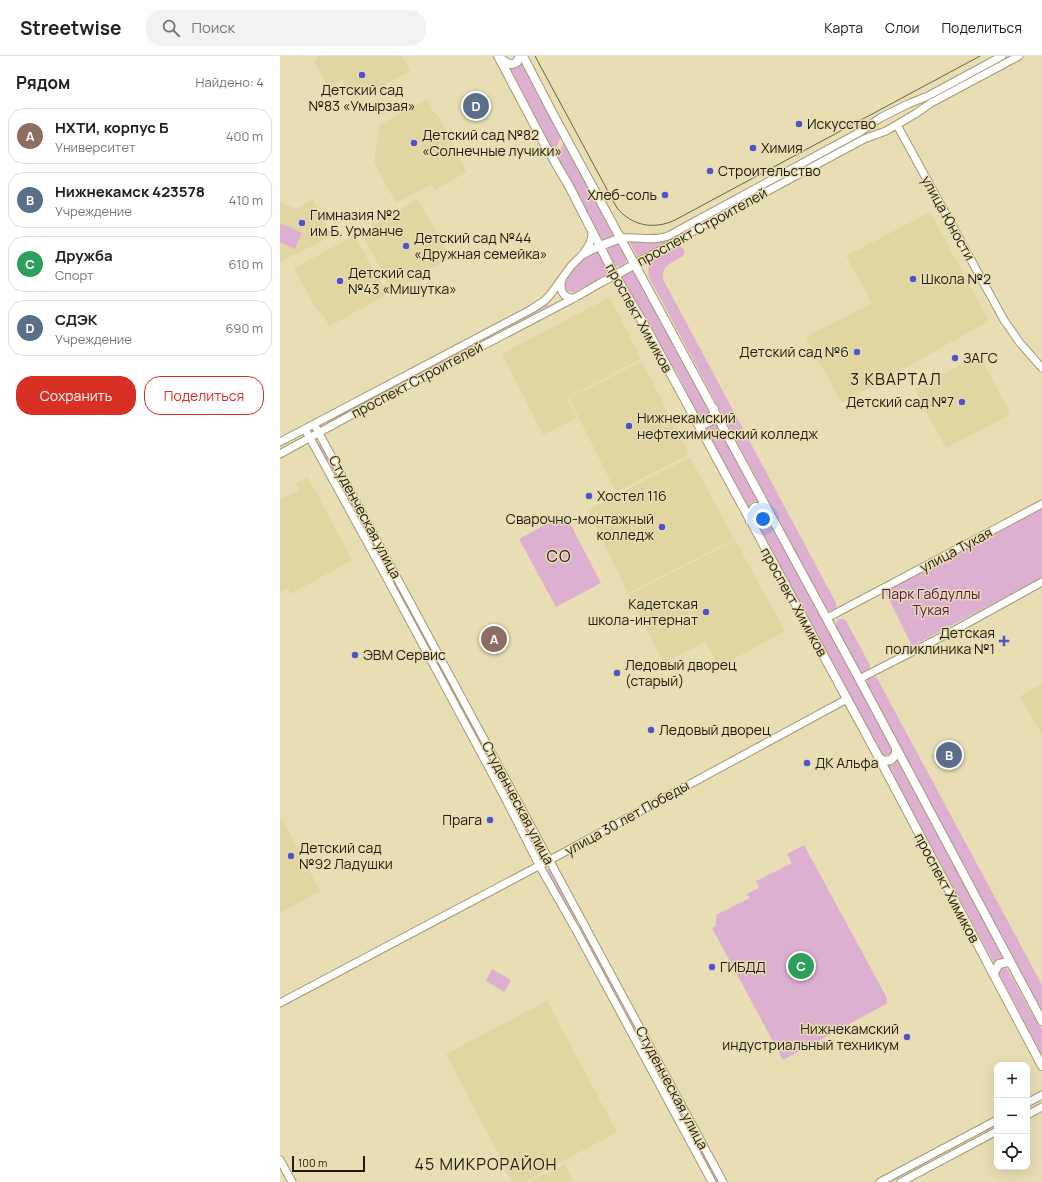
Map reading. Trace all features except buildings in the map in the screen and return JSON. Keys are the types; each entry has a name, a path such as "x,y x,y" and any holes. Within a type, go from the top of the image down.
{"main road":[{"path":"498,56 507,64 511,65 517,62 520,56"},
{"name":"проспект Химиков","path":"498,56 878,756 1042,1066"},
{"name":"проспект Химиков","path":"523,56 860,679 1042,1021"},
{"name":"проспект Строителей","path":"280,442 506,323 544,301 571,266 582,256 600,246 621,238 634,237 658,239 668,236 860,132 880,118 928,96 1002,56"},
{"name":"проспект Строителей","path":"280,454 576,297 681,239 690,232 864,139 886,131 931,103 1018,56"},
{"path":"908,104 913,104 916,107 917,111 915,114"},
{"path":"880,118 877,124 877,129 880,131 886,131"},
{"name":"улица Юности","path":"897,125 988,294 1020,343 1042,368"},
{"path":"582,256 590,243 592,231"},
{"path":"564,276 561,284 562,292 568,297 576,297"},
{"path":"544,301 548,300 550,302 550,311"},
{"path":"695,420 704,424 708,422 714,416 714,409"},
{"name":"Студенческая улица","path":"314,424 723,1182"},
{"name":"Студенческая улица","path":"305,429 503,794 539,865 576,930 712,1182"},
{"name":"улица Тукая","path":"827,618 1042,504"},
{"path":"750,522 750,514 755,507 762,506 769,511"},
{"path":"860,679 955,630 1042,582"},
{"path":"424,648 431,643"},
{"path":"429,657 430,653 436,652"},
{"name":"улица 30 лет Победы","path":"280,1003 847,699"},
{"path":"878,756 884,761 891,760 896,754 895,747"},
{"path":"576,930 576,926 580,922 584,924"},
{"path":"993,974 1000,964 1011,963"},
{"path":"620,1011 626,1013 629,1010 628,1006"},
{"path":"1030,1101 1042,1095"},
{"path":"1030,1113 1042,1107"},
{"path":"880,1182 994,1122"},
{"path":"977,1130 982,1139"},
{"path":"901,1182 994,1133"},
{"path":"280,1160 292,1182"}],"shaded area":[{"name":"Детский сад №83 «Умырзая»","path":"318,56 402,56 410,71 355,100 342,80 328,87 315,62"},
{"name":"Детский сад №82 «Солнечные лучики»","path":"427,99 435,114 437,114 467,172 435,190 432,184 396,203 374,160 379,125"},
{"name":"Детский сад №44 «Дружная семейка»","path":"418,199 451,258 393,291 361,233"},
{"name":"Гимназия №2 им Б. Урманче","path":"313,200 332,236 280,262 280,202 296,209"},
{"name":"Школа №2","path":"930,212 989,321 842,403 806,338 810,336 809,333 811,332 812,334 872,303 846,256"},
{"name":"Детский сад №43 «Мишутка»","path":"354,235 387,294 330,326 319,310 318,311 294,269"},
{"path":"610,297 641,359 567,398 577,418 543,435 502,354"},
{"name":"Детский сад №7","path":"979,355 1011,414 946,448 914,389"},
{"name":"Нижнекамский нефтехимический колледж","path":"642,361 689,454 616,492 569,398"},
{"name":"Сварочно-монтажный колледж","path":"690,457 734,539 628,593 588,510"},
{"path":"308,477 352,560 291,594 288,588 280,592 280,500 299,490 296,483"},
{"name":"Кадетская школа-интернат","path":"735,540 785,631 719,667 705,642 664,663 629,595"},
{"path":"1042,684 1042,735 1020,696"},
{"name":"Детский сад №92 Ладушки","path":"282,819 320,891 280,913 280,821"},
{"path":"547,1001 617,1132 524,1182 513,1182 446,1054"},
{"path":"564,1164 574,1182 529,1182"}],"green space":[{"path":"522,63 561,136 554,153 520,91 510,68 517,67"},
{"path":"866,132 867,135 638,258 629,241 659,242 670,239"},
{"path":"564,141 614,235 603,240 556,158"},
{"path":"280,223 302,233 295,249 280,242"},
{"path":"610,245 619,245 627,257 626,263 619,267 614,265 608,254 608,248"},
{"path":"679,246 684,249 683,256 671,263 665,269 663,272 664,281 836,603 836,608 834,611 829,611 826,609 649,277 648,269 652,261"},
{"path":"597,250 609,274 574,292 568,291 565,286 571,272 584,258"},
{"path":"634,270 709,409 709,414 706,418 701,418 697,415 678,374 665,355 621,276"},
{"path":"545,304 548,306 328,424 327,422"},
{"path":"716,422 760,501 752,502 748,507 713,445 706,427"},
{"path":"319,444 322,445 427,642 424,644 318,447"},
{"path":"758,509 765,512 891,746 892,751 889,754 881,754 752,516"},
{"name":"Парк Габдуллы Тукая","path":"1042,509 1042,578 912,646 885,591"},
{"path":"565,514 601,583 556,607 519,539"},
{"path":"839,619 846,621 870,665 870,670 865,673 859,671 836,628 836,622"},
{"path":"435,656 544,856 540,858 432,658"},
{"path":"872,676 877,678 1042,985 1042,1012 867,686 867,680"},
{"path":"897,760 1003,959 994,963 887,765 894,764"},
{"path":"804,845 887,998 886,1004 783,1060 712,928 716,926 716,915 750,898 747,894 759,888 756,881 792,863 787,854"},
{"path":"549,868 578,920 575,922 547,870"},
{"path":"582,925 626,1009 623,1011 578,927"},
{"path":"1004,966 1008,970 1042,1029 1042,1055 997,970"},
{"path":"492,969 511,980 504,992 486,981"},
{"path":"628,1013 720,1182 716,1182 625,1015"},
{"path":"975,1134 976,1136 891,1182 886,1182"}],"tram line":[{"path":"535,56 617,208 629,219 651,225 659,225 675,220 980,56"}],"place":[{"name":"Детский сад №83 «Умырзая»","path":"362,75"},
{"name":"СДЭК","path":"476,106"},
{"name":"Искусство","path":"799,124"},
{"name":"Детский сад №82 «Солнечные лучики»","path":"414,143"},
{"name":"Химия","path":"753,148"},
{"name":"Строительство","path":"710,171"},
{"name":"Хлеб-соль","path":"665,195"},
{"name":"Гимназия №2 им Б. Урманче","path":"302,223"},
{"name":"Детский сад №44 «Дружная семейка»","path":"406,246"},
{"name":"Школа №2","path":"913,279"},
{"name":"Детский сад №43 «Мишутка»","path":"340,281"},
{"name":"Детский сад №6","path":"857,352"},
{"name":"ЗАГС","path":"955,358"},
{"name":"Детский сад №7","path":"962,402"},
{"name":"Нижнекамский нефтехимический колледж","path":"629,426"},
{"name":"Хостел 116","path":"589,496"},
{"name":"Сварочно-монтажный колледж","path":"662,527"},
{"name":"Кадетская школа-интернат","path":"706,612"},
{"name":"НХТИ, корпус Б","path":"494,639"},
{"name":"Детская поликлиника №1","path":"1004,641"},
{"name":"ЭВМ Сервис","path":"355,655"},
{"name":"Ледовый дворец (старый)","path":"617,673"},
{"name":"Ледовый дворец","path":"651,730"},
{"name":"Нижнекамск 423578","path":"949,755"},
{"name":"ДК Альфа","path":"807,763"},
{"name":"Прага","path":"490,820"},
{"name":"Детский сад №92 Ладушки","path":"291,856"},
{"name":"Дружба","path":"801,966"},
{"name":"ГИБДД","path":"712,967"},
{"name":"Нижнекамский индустриальный техникум","path":"907,1037"}],"district":[{"name":"3 КВАРТАЛ","path":"896,379"},
{"name":"СО","path":"559,556"},
{"name":"45 МИКРОРАЙОН","path":"486,1164"}]}
